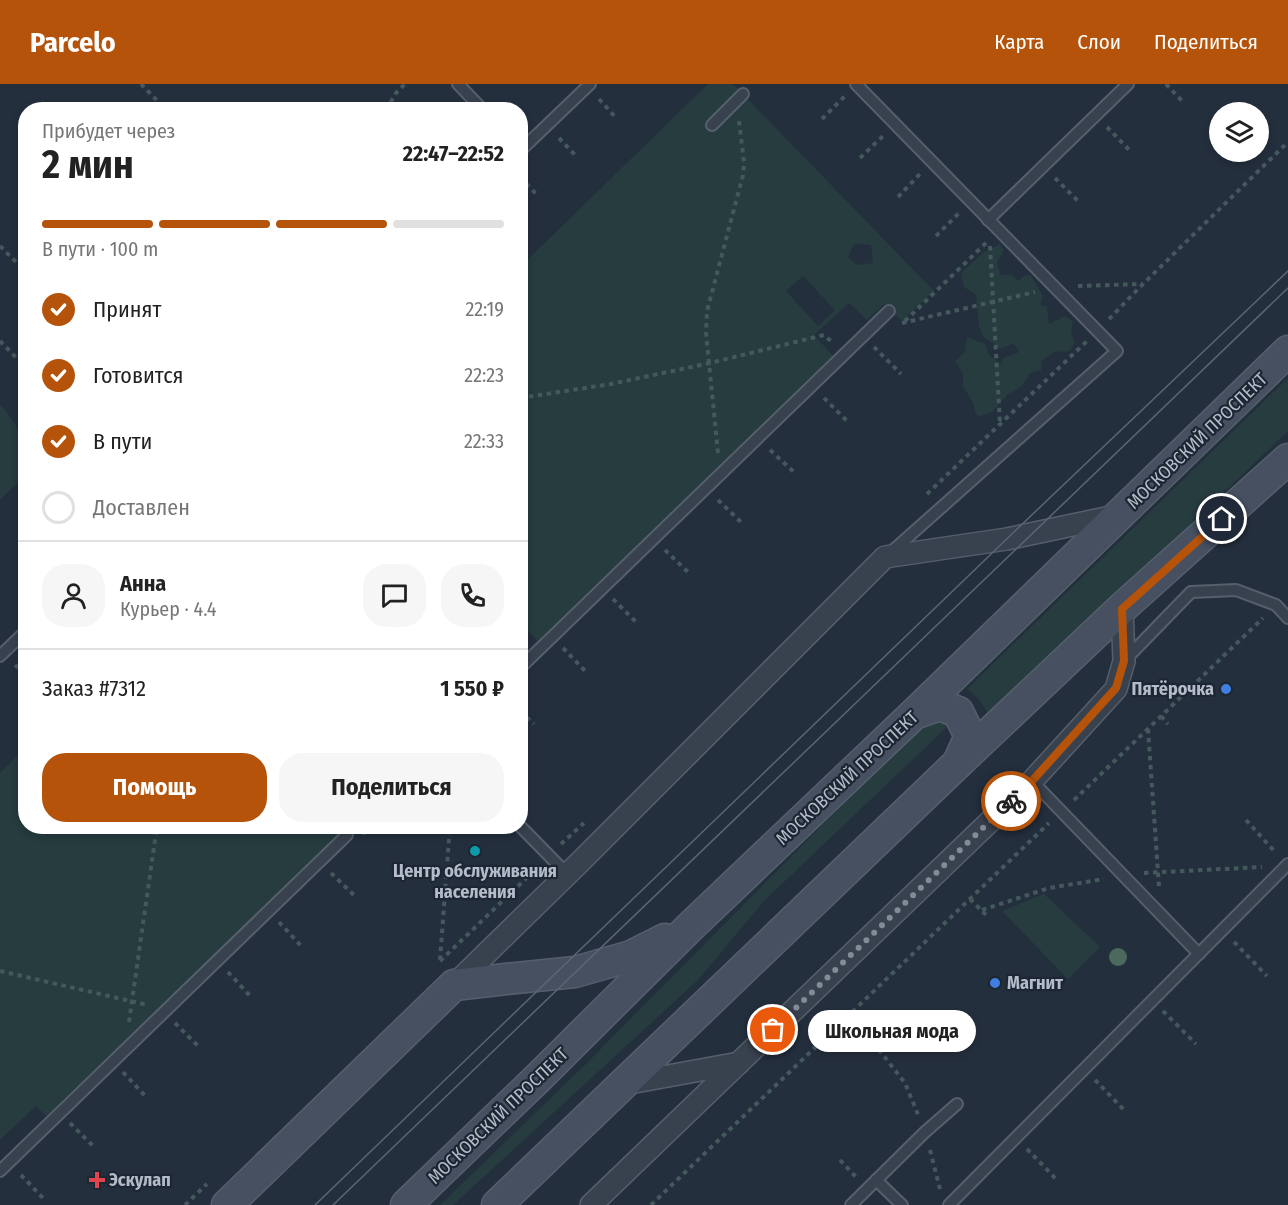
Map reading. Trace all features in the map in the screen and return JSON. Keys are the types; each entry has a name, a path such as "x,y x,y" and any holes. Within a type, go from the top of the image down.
{"main road":[{"name":"МОСКОВСКИЙ ПРОСПЕКТ","path":"406,1205 690,927 1121,515 1288,351"},
{"path":"497,1205 958,763 1122,609 1288,459"},
{"path":"914,714 940,705 958,712 970,736 958,763"},
{"path":"227,1205 447,973 506,978 575,972 631,956 690,927"}],"street":[{"path":"447,973 568,875 885,557 1007,538 1121,515"},
{"path":"591,1205 1032,781 1116,688 1124,661 1122,609"},
{"path":"623,1084 739,1063"}],"lane":[{"path":"458,84 475,102"},
{"path":"857,84 1117,351 885,557"},
{"path":"988,220 1128,84"},
{"path":"528,143 589,85"},
{"path":"712,125 740,97"},
{"path":"528,660 889,311"},
{"path":"1124,661 1191,592 1236,590 1276,605 1288,618"},
{"path":"0,656 18,639"},
{"path":"1032,781 1199,954"},
{"path":"528,834 568,875"},
{"path":"0,1171 347,835"},
{"path":"949,1205 1287,865"},
{"path":"850,1205 957,1104"},
{"path":"876,1180 902,1205"}],"path":[{"path":"141,84 158,102"},
{"path":"391,102 405,84"},
{"path":"822,119 857,84"},
{"path":"1166,84 1184,102"},
{"path":"589,85 617,119"},
{"path":"720,475 706,333 707,311 743,175 740,97"},
{"path":"1095,115 1131,153"},
{"path":"860,158 895,124"},
{"path":"547,125 577,157"},
{"path":"1097,331 1288,142"},
{"path":"898,197 932,162"},
{"path":"1044,166 1080,203"},
{"path":"528,185 537,195"},
{"path":"936,236 971,202"},
{"path":"902,323 990,239 1000,424"},
{"path":"0,246 18,264"},
{"path":"902,323 1054,287 1143,284"},
{"path":"889,311 902,323"},
{"path":"528,397 611,384 824,335 844,354"},
{"path":"863,336 901,374"},
{"path":"0,341 18,360"},
{"path":"812,386 849,423"},
{"path":"758,438 796,474"},
{"path":"706,488 743,524"},
{"path":"654,539 690,574"},
{"path":"603,588 638,624"},
{"path":"651,1205 1276,605"},
{"path":"552,637 587,673"},
{"path":"1161,716 1168,724"},
{"path":"528,718 534,724"},
{"path":"1148,729 1161,915"},
{"path":"1246,820 1287,865"},
{"path":"125,1050 155,834"},
{"path":"347,835 355,834"},
{"path":"447,973 450,834"},
{"path":"319,862 356,897"},
{"path":"970,899 988,917"},
{"path":"269,911 303,948"},
{"path":"1223,930 1266,976"},
{"path":"217,960 252,998"},
{"path":"0,971 132,1001 165,1011 200,1048"},
{"path":"1153,1001 1196,1044"},
{"path":"851,1014 905,1083 925,1132 941,1195"},
{"path":"113,1062 147,1098"},
{"path":"1084,1070 1126,1112"},
{"path":"60,1113 95,1148"},
{"path":"1017,1138 1056,1179"},
{"path":"840,1160 868,1189"},
{"path":"9,1163 43,1198"}],"green space":[{"path":"708,84 733,84 934,291 902,321 884,304 867,320 849,303 814,335 833,356 538,641 528,631 528,259","holes":["854,244 871,245 873,263 857,265 848,257","803,276 835,310 818,326 786,291"]},
{"path":"1000,244 1004,250 997,263 1001,275 1012,275 1018,281 1024,276 1031,275 1043,296 1040,305 1047,307 1049,324 1065,316 1073,321 1071,333 1075,343 1069,351 1054,352 1042,361 1041,370 1030,373 1022,386 1007,395 992,412 977,417 972,401 963,386 963,374 955,361 965,352 967,337 985,344 989,355 1001,364 1003,358 1019,352 1014,343 1001,349 984,337 979,327 976,295 964,287 961,273 983,253"},
{"path":"1288,378 1288,431 989,717 980,701 967,689"},
{"path":"0,405 15,424 18,432 18,482 0,500"},
{"path":"933,713 949,725 763,902 698,980 453,1205 440,1205 585,1065"},
{"path":"18,755 18,834 342,834 46,1116 36,1106 0,1140 0,773"},
{"path":"1044,894 1100,947 1068,979 1002,911"}],"tram line":[{"path":"315,1205 1288,271"},
{"path":"333,1205 1288,288"}],"way so far":[{"path":"773,1030 1011,801"}],"place":[{"name":"Пятёрочка","path":"1226,689"},
{"name":"Центр обслуживания населения","path":"475,851"},
{"name":"Магнит","path":"995,983"},
{"name":"Школьная мода","path":"773,1030"},
{"name":"Эскулап","path":"97,1180"}],"route":[{"path":"1011,801 1116,688 1124,661 1122,609 1222,519"}]}
